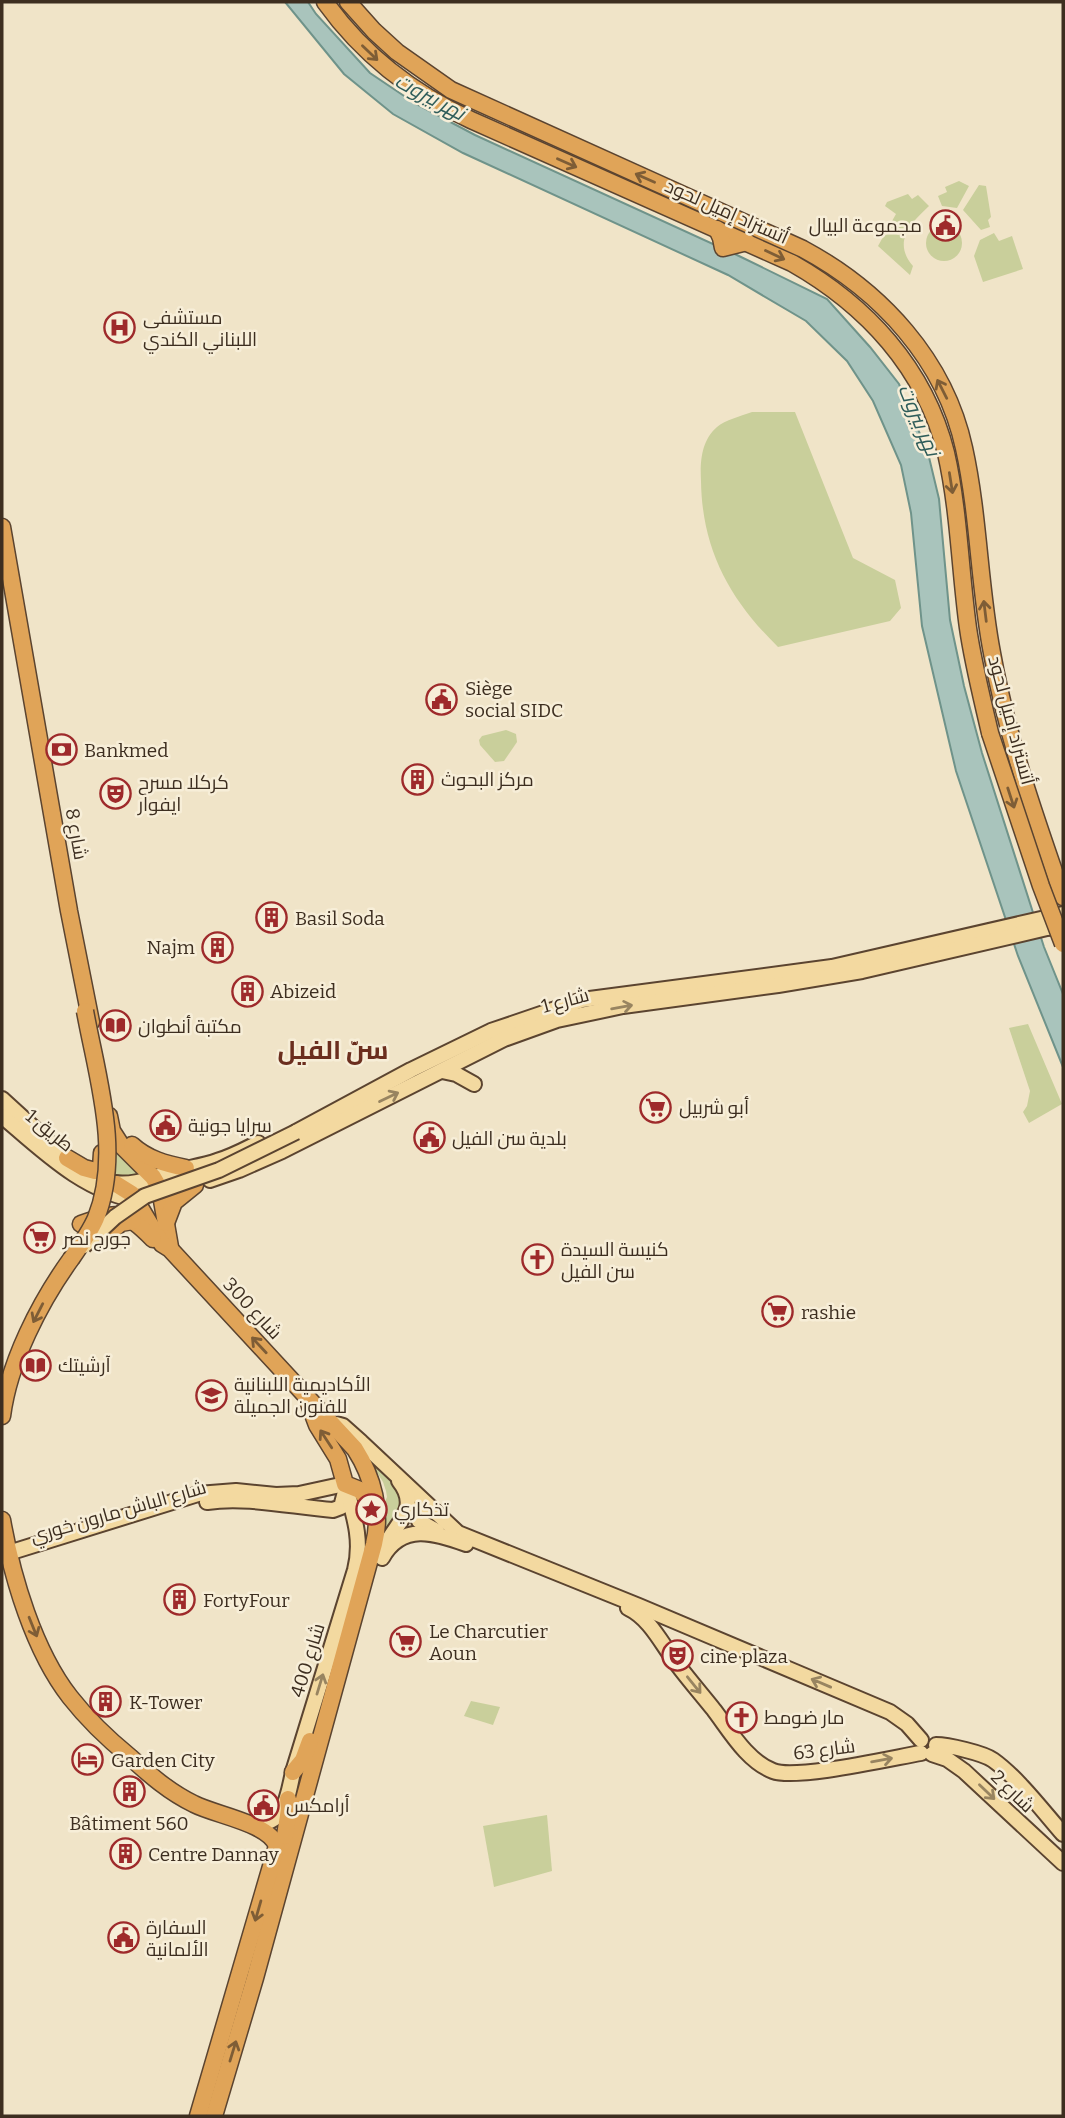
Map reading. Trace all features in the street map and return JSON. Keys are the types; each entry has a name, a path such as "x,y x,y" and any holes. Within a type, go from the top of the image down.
{"highway":[{"name":"أتستراد إميل لحود","path":"325,2 369,53 403,82 431,100 717,229 723,248 747,242 809,273 837,291 874,324 891,344 928,403 946,454 968,630 990,733 1063,944"},
{"name":"أتستراد إميل لحود","path":"348,2 374,32 397,52 451,90 803,249 849,277 888,311 913,340 946,396 960,431 970,477 987,626 1002,702 1025,784 1063,897"},
{"name":"شارع 8","path":"2,527 69,911 112,1137"},
{"name":"شارع 8","path":"2,575 76,988"},
{"path":"76,988 112,1137 153,1177 165,1194 166,1246"},
{"path":"2,1411 13,1371 40,1308 96,1219 108,1165 106,1126 85,1012 76,988"},
{"path":"67,1158 91,1171 98,1170 112,1137"},
{"path":"112,1137 127,1139 135,1148 153,1159 187,1168"},
{"path":"116,1184 129,1191 166,1246"},
{"path":"165,1226 174,1202 195,1185"},
{"path":"81,1224 109,1214 121,1215 133,1221 155,1241 166,1246"},
{"path":"102,1239 121,1223 133,1221"},
{"name":"شارع 300","path":"166,1246 333,1423 361,1458 371,1485 377,1514"},
{"path":"214,2116 288,1860 376,1536 377,1514 360,1490 346,1485 338,1459 317,1425 306,1395"},
{"path":"2,1520 4,1563 46,1659 69,1696 110,1740 153,1779 193,1804 270,1835 277,1846 198,2116"},
{"path":"349,1633 382,1558"},
{"path":"293,1772 303,1760 316,1726 328,1708"},
{"path":"288,1799 285,1847 288,1860"}],"main road":[{"path":"1006,933 1046,924 1063,914"},
{"path":"1046,924 1063,927"},
{"name":"شارع 1","path":"71,1259 115,1217 145,1196 219,1170 481,1035 537,1014 599,997 832,967 1006,933"},
{"name":"شارع 1","path":"137,1201 149,1201 239,1170 504,1039 557,1020 623,1006 862,971 1006,933"},
{"path":"461,1061 466,1048 528,1021 537,1014"},
{"path":"442,1071 457,1074 474,1084"},
{"path":"2,1100 67,1158 91,1175 116,1184"},
{"name":"شارع 1","path":"116,1184 135,1184 216,1162 308,1119 335,1111"},
{"name":"طريق 1","path":"2,1116 73,1174 100,1190 137,1201"},
{"path":"165,1194 163,1181 216,1162"},
{"path":"333,1423 347,1429 458,1533 638,1609"},
{"path":"382,1558 388,1540 405,1517 408,1508 403,1487 386,1465"},
{"path":"4,1563 198,1494 236,1490 288,1495 346,1485"},
{"name":"شارع الباش مارون خوري","path":"4,1563 210,1502 296,1505 330,1510 341,1507 346,1485"},
{"name":"شارع 400","path":"288,1799 293,1772 358,1555 358,1529 346,1485"},
{"path":"437,1513 424,1507 418,1509 416,1514 422,1523 460,1542 638,1609"},
{"path":"382,1558 401,1537 416,1533 460,1542"},
{"name":"شارع 63","path":"638,1609 677,1664 748,1753 772,1771 819,1771 927,1748 975,1751 991,1758 1008,1773 1063,1835"},
{"name":"شارع 2","path":"638,1609 890,1712 907,1724 927,1748 964,1771 1062,1861"},
{"path":"250,1825 275,1820 288,1799"}],"green space":[{"path":"959,181 969,186 957,208 942,206 938,196 947,192 945,187"},
{"path":"979,185 986,186 991,217 988,220 990,227 981,230 963,210"},
{"path":"908,194 912,199 918,195 929,206 906,233 904,249 913,266 910,275 878,246 896,214 885,206 887,202"},
{"path":"944,225 957,230 962,243 957,256 944,261 931,256 926,243 931,230"},
{"path":"994,233 999,241 1012,236 1023,269 983,282 974,256 980,240"},
{"path":"752,412 795,412 853,558 895,580 901,608 890,621 778,647 733,592 713,551 707,529 701,459 708,439 717,427"},
{"path":"506,730 516,734 517,742 504,761 495,762 480,745 479,740 482,736"},
{"path":"1028,1024 1062,1104 1029,1123 1023,1112 1030,1091 1009,1028"},
{"path":"120,1147 146,1177 134,1179 109,1176 111,1151"},
{"path":"360,1445 398,1487 405,1501 385,1538 386,1491"},
{"path":"471,1701 500,1707 493,1725 464,1716"},
{"path":"547,1815 552,1871 494,1887 483,1826"}],"water":[{"path":"285,2 308,2 370,73 416,104 475,135 827,299 899,384 928,453 939,499 950,620 982,753 1044,947 1063,994 1063,1067 1018,956 956,771 922,626 911,513 901,465 873,401 847,361 806,321 728,275 463,153 393,114 344,74"}],"place":[{"name":"مجموعة البيال","path":"945,225"},
{"name":"مستشفى اللبناني الكندي","path":"120,328"},
{"name":"Siège social SIDC","path":"442,699"},
{"name":"Bankmed","path":"61,750"},
{"name":"مركز البحوث","path":"418,779"},
{"name":"كركلا مسرح ايفوار","path":"115,793"},
{"name":"Basil Soda","path":"272,918"},
{"name":"Najm","path":"218,947"},
{"name":"Abizeid","path":"247,991"},
{"name":"مكتبة أنطوان","path":"115,1026"},
{"name":"أبو شربيل","path":"656,1107"},
{"name":"سرايا جونية","path":"165,1125"},
{"name":"بلدية سن الفيل","path":"429,1138"},
{"name":"جورج نصر","path":"40,1238"},
{"name":"كنيسة السيدة سن الفيل","path":"538,1260"},
{"name":"rashie","path":"778,1312"},
{"name":"آرشيتك","path":"35,1365"},
{"name":"الأكاديمية اللبنانية للفنون الجميلة","path":"211,1395"},
{"name":"تذكاري","path":"371,1509"},
{"name":"FortyFour","path":"180,1600"},
{"name":"Le Charcutier Aoun","path":"406,1642"},
{"name":"cine plaza","path":"677,1656"},
{"name":"K-Tower","path":"106,1702"},
{"name":"مار ضومط","path":"741,1717"},
{"name":"Garden City","path":"88,1760"},
{"name":"Bâtiment 560","path":"129,1792"},
{"name":"أرامكس","path":"263,1805"},
{"name":"Centre Dannay","path":"125,1854"},
{"name":"السفارة الألمانية","path":"123,1938"}],"district":[{"name":"سنّ الفيل","path":"333,1050"}],"water label":[{"name":"نهر بيروت","path":"430,97"},
{"name":"نهر بيروت","path":"919,420"}]}
